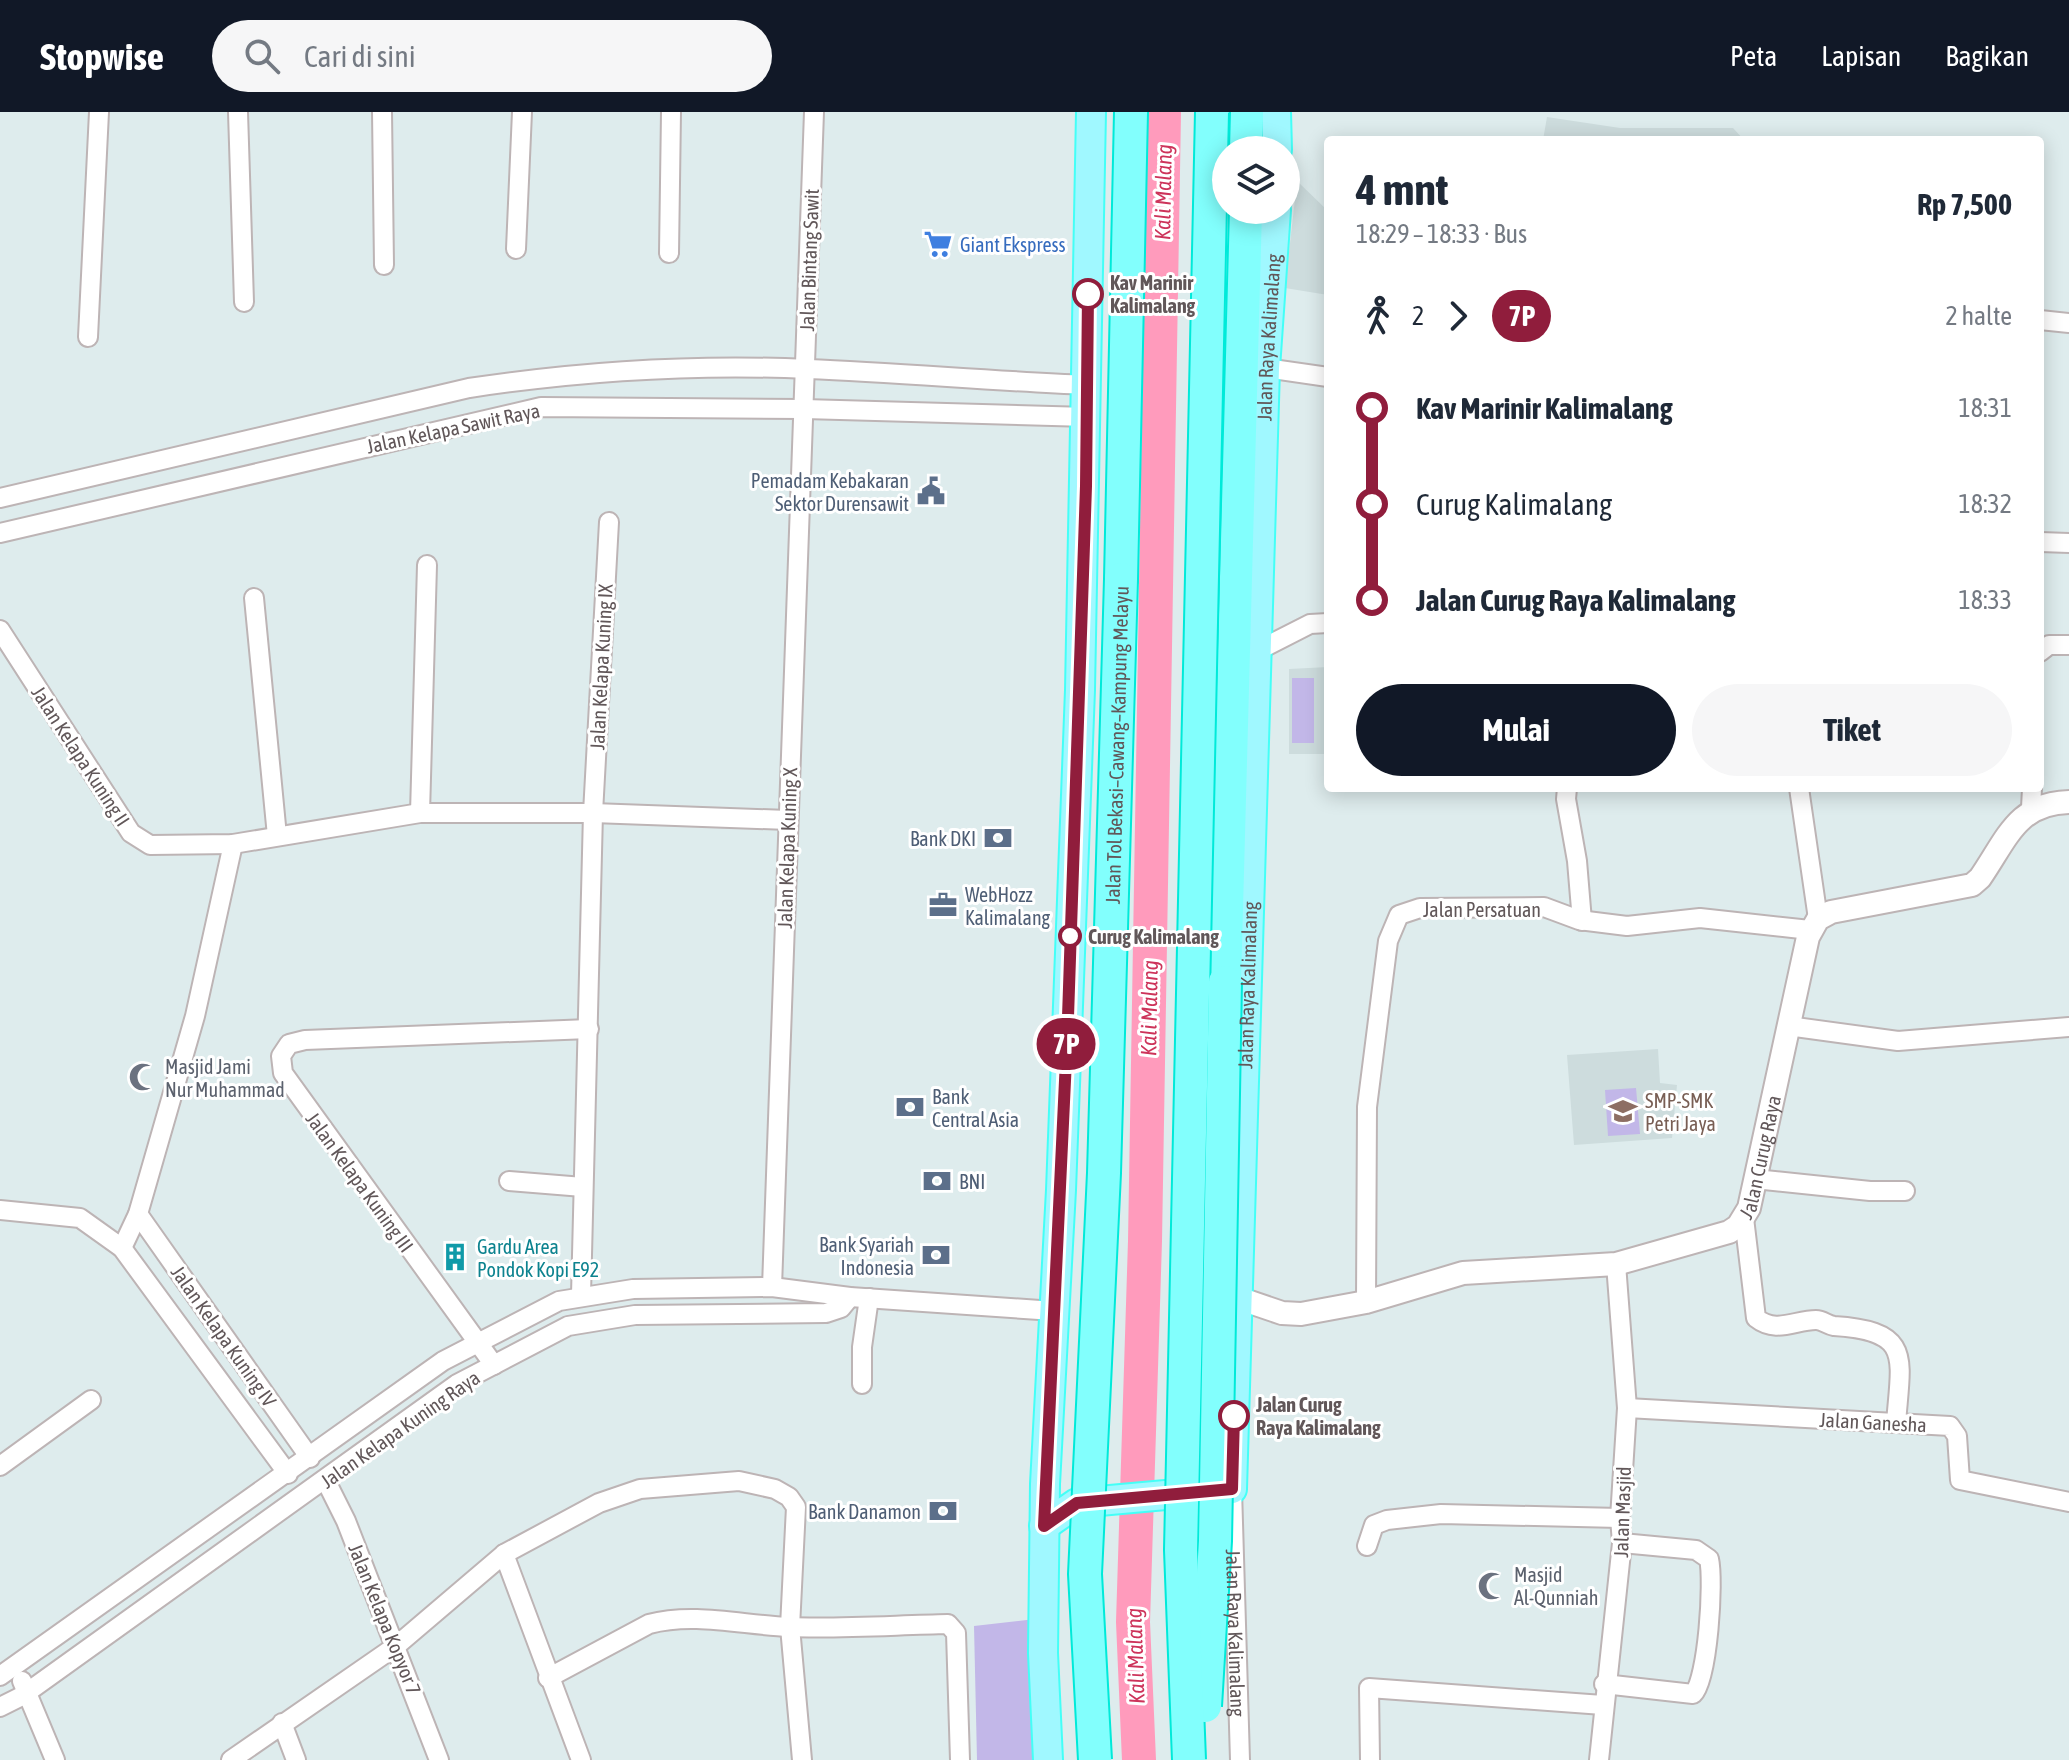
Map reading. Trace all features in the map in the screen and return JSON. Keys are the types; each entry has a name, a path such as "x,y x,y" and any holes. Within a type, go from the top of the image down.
{"highway":[{"name":"Jalan Tol Bekasi–Cawang–Kampung Melayu","path":"1095,1760 1085,1574 1104,1173 1131,112"},
{"path":"1189,1760 1181,1550 1212,112"},
{"path":"1246,136 1247,112"},
{"path":"1202,1760 1215,1541 1225,982 1242,471 1246,224"}],"main road":[{"path":"1048,1760 1045,1484 1068,1017 1088,417 1091,112"},
{"path":"1276,112 1277,136"},
{"name":"Jalan Raya Kalimalang","path":"1232,1489 1265,368 1275,224"},
{"path":"1045,1484 1081,1502"},
{"path":"1044,1526 1081,1502 1232,1489"}],"street":[{"path":"88,337 99,112"},
{"path":"238,112 244,302"},
{"path":"382,112 384,265"},
{"path":"516,249 522,112"},
{"path":"669,253 671,112"},
{"name":"Jalan Bintang Sawit","path":"804,409 814,112"},
{"path":"2044,320 2069,323"},
{"path":"1265,368 1324,376"},
{"name":"Jalan Kelapa Sawit Raya","path":"0,498 469,388 540,377 643,370 805,369 1087,385"},
{"path":"1011,381 1011,414"},
{"name":"Jalan Kelapa Sawit Raya","path":"0,533 541,407 804,409 1088,417"},
{"name":"Jalan Kelapa Kuning X","path":"772,1287 804,409"},
{"name":"Jalan Kelapa Kuning IX","path":"589,1029 593,813 609,522"},
{"path":"2044,542 2069,543"},
{"path":"420,813 427,565"},
{"path":"254,598 277,836"},
{"path":"1257,651 1310,624 1324,623"},
{"name":"Jalan Kelapa Kuning II","path":"0,630 131,833 140,841 162,846 233,844 420,813 593,813 788,820"},
{"path":"2044,649 2049,645 2069,645"},
{"path":"1567,792 1582,921"},
{"path":"1799,792 1814,924 1831,912 1972,885 2032,798 2069,802"},
{"path":"122,1248 138,1214 195,1016 233,844"},
{"name":"Jalan Persatuan","path":"1366,1302 1367,1107 1393,925 1399,915 1420,908 1544,907 1582,921 1627,926 1700,918 1814,924"},
{"name":"Jalan Curug Raya","path":"1238,1298 1290,1314 1366,1302 1463,1273 1616,1264 1718,1237 1744,1218 1814,924"},
{"path":"1788,1026 1898,1041 2069,1027"},
{"path":"581,1295 589,1029"},
{"name":"Jalan Kelapa Kuning III","path":"494,1365 283,1073 281,1056 289,1044 305,1040 589,1029"},
{"path":"1755,1179 1870,1191 1905,1191"},
{"path":"509,1181 583,1187"},
{"name":"Jalan Kelapa Kuning IV","path":"0,1210 80,1218 122,1248 288,1474"},
{"name":"Jalan Kelapa Kuning IV","path":"138,1214 310,1458"},
{"path":"1744,1218 1756,1318 1780,1326 1815,1320 1882,1333 1892,1343 1899,1361 1896,1423"},
{"name":"Jalan Masjid","path":"1599,1760 1604,1684 1622,1543 1620,1518 1627,1408 1616,1264"},
{"name":"Jalan Kelapa Kuning Raya","path":"8,1672 443,1361 559,1301 581,1295 633,1289 772,1287 860,1298 1054,1311"},
{"path":"860,1298 862,1384"},
{"name":"Jalan Kelapa Kuning Raya","path":"0,1707 28,1691 326,1481 457,1384 568,1326 635,1315 826,1313 860,1298"},
{"path":"0,1466 91,1400"},
{"name":"Jalan Ganesha","path":"1627,1408 1950,1426 1954,1430 1958,1475 1965,1483 2069,1502"},
{"name":"Jalan Kelapa Kopyor 7","path":"326,1481 396,1646 439,1760"},
{"path":"231,1760 396,1646 504,1554 599,1503 640,1489 739,1481 775,1489 796,1507 790,1627 802,1760"},
{"name":"Jalan Raya Kalimalang","path":"1232,1489 1240,1760"},
{"path":"1367,1546 1374,1525 1413,1515 1620,1518"},
{"path":"1604,1684 1693,1694 1699,1686 1705,1655 1709,1559 1696,1550 1622,1543"},
{"path":"504,1554 581,1760"},
{"path":"548,1678 649,1624 663,1620 696,1619 790,1627 948,1624 956,1633 960,1760"},
{"path":"8,1672 28,1691 55,1760"},
{"path":"1370,1760 1369,1688 1603,1705"},
{"path":"282,1723 296,1760"}],"shaded area":[{"path":"1547,117 1620,128 1733,128 1740,136 1544,136"},
{"path":"1300,184 1324,207 1324,294 1285,288 1292,224 1300,224"},
{"path":"1324,667 1324,754 1289,754 1289,669"},
{"path":"1292,678 1314,678 1314,743 1292,743"},
{"name":"SMP-SMK Petri Jaya","path":"1658,1049 1660,1083 1677,1085 1672,1138 1574,1145 1567,1055"},
{"path":"1636,1088 1640,1134 1608,1136 1605,1090"},
{"path":"1044,1618 1050,1760 977,1760 974,1626"}],"waterway":[{"name":"Kali Malang","path":"1139,1760 1133,1622 1145,1241 1164,112"}],"bus line":[{"name":"7P","path":"1088,294 1088,417 1080,690 1061,1190 1044,1526 1077,1503 1232,1489 1234,1416"}],"place":[{"name":"Giant Ekspress","path":"938,244"},
{"name":"Kav Marinir Kalimalang","path":"1088,294"},
{"name":"Pemadam Kebakaran Sektor Durensawit","path":"931,491"},
{"name":"Bank DKI","path":"998,838"},
{"name":"WebHozz Kalimalang","path":"943,905"},
{"name":"Curug Kalimalang","path":"1070,936"},
{"name":"Masjid Jami Nur Muhammad","path":"143,1077"},
{"name":"Bank Central Asia","path":"910,1107"},
{"name":"SMP-SMK Petri Jaya","path":"1623,1111"},
{"name":"BNI","path":"937,1181"},
{"name":"Bank Syariah Indonesia","path":"936,1255"},
{"name":"Gardu Area Pondok Kopi E92","path":"455,1257"},
{"name":"Jalan Curug Raya Kalimalang","path":"1234,1416"},
{"name":"Bank Danamon","path":"943,1511"},
{"name":"Masjid Al-Qunniah","path":"1492,1586"}]}
